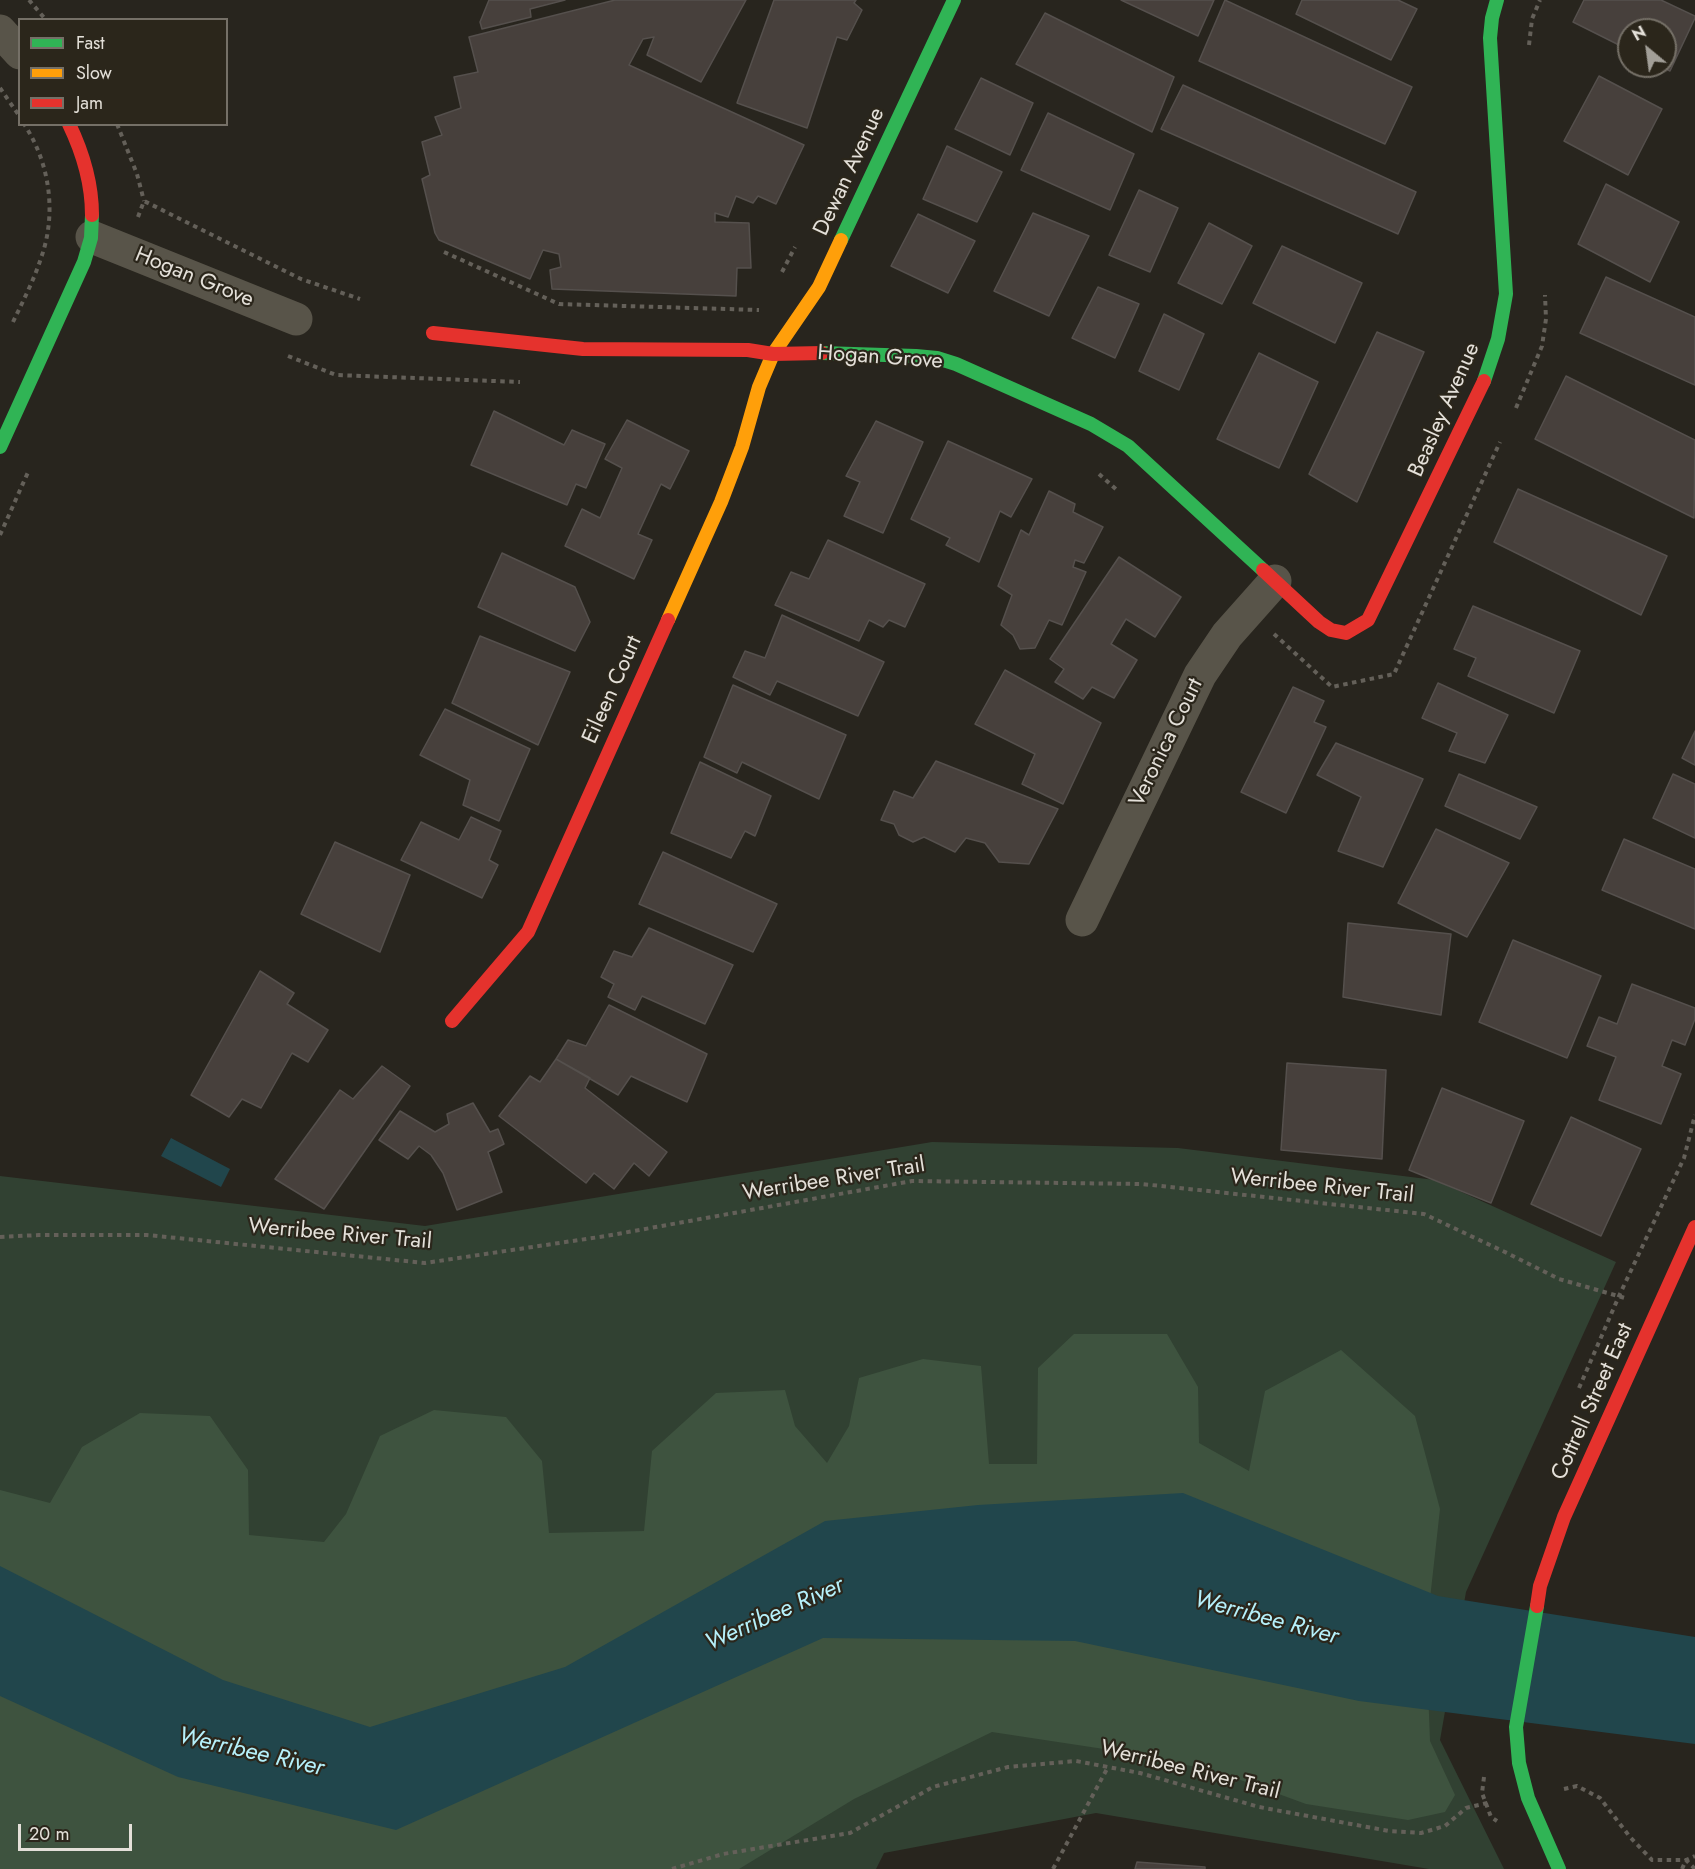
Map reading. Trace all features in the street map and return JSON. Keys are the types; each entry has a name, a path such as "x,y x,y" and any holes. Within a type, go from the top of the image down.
{"street":[{"name":"Dewan Avenue","path":"772,354 819,287 954,0"},
{"name":"Beasley Avenue","path":"1347,633 1368,620 1374,610 1478,396 1495,354 1502,327 1506,294 1490,38 1497,0"},
{"path":"0,31 18,51"},
{"path":"0,447 76,281 92,237 92,197 78,141 70,126"},
{"name":"Hogan Grove","path":"92,237 296,319"},
{"name":"Hogan Grove","path":"433,333 583,349 748,350 772,354 804,352 927,357 956,364 1091,424 1128,446 1319,622 1331,630 1347,633"},
{"name":"Eileen Court","path":"452,1021 528,932 721,502 742,447 759,387 772,354"},
{"name":"Veronica Court","path":"1083,920 1200,675 1227,635 1275,581"},
{"name":"Cottrell Street East","path":"1559,1869 1528,1798 1519,1763 1516,1726 1538,1597 1564,1517 1695,1227"}],"path":[{"path":"29,0 44,18"},
{"path":"0,88 18,114"},
{"path":"9,332 42,258 50,223 47,178 34,140 25,126"},
{"path":"118,126 137,174 144,201"},
{"path":"780,278 795,246"},
{"path":"444,252 559,304 764,310"},
{"path":"1619,1296 1684,1158 1695,1115"},
{"name":"Werribee River Trail","path":"0,1238 39,1235 147,1235 425,1263 606,1236 912,1180 1142,1184 1424,1214 1560,1279 1619,1296 1656,1312"},
{"name":"Werribee River Trail","path":"672,1869 723,1854 850,1833 933,1787 1008,1767 1076,1761 1140,1773 1259,1807 1389,1831 1421,1833 1445,1826 1466,1808 1485,1802 1528,1798 1577,1786 1600,1798 1630,1837 1652,1860 1686,1860"},
{"path":"1053,1869 1108,1767"},
{"path":"1682,1869 1686,1860 1695,1856"},
{"path":"1686,1860 1695,1869"}],"green space":[{"path":"932,1142 1178,1148 1435,1180 1616,1262 1466,1592 1440,1740 1504,1869 1429,1869 1096,1813 884,1853 876,1869 0,1869 0,1176 425,1226"},
{"path":"1074,1334 1167,1334 1198,1387 1199,1443 1249,1471 1265,1391 1341,1350 1415,1416 1440,1509 1426,1635 1430,1741 1455,1795 1445,1812 1408,1820 1306,1804 1216,1771 1117,1751 992,1732 854,1799 739,1869 0,1869 0,1490 50,1503 82,1447 140,1413 210,1416 248,1470 249,1535 324,1542 346,1514 380,1436 434,1410 506,1417 542,1461 549,1533 644,1531 652,1451 716,1393 785,1390 795,1426 827,1463 849,1426 859,1378 923,1359 981,1366 989,1464 1037,1464 1038,1368"}],"water":[{"path":"171,1138 230,1169 221,1187 161,1156"},
{"name":"Werribee River","path":"1183,1493 1438,1596 1695,1637 1695,1744 1359,1701 1075,1641 823,1638 396,1830 178,1777 0,1696 0,1566 223,1680 370,1727 565,1667 825,1521 978,1505"}],"building":[{"path":"489,0 565,0 530,9 531,17 482,29 480,22"},
{"path":"615,0 746,0 701,82 647,55 654,37 643,39 629,65 804,145 776,204 758,196 753,203 736,196 728,217 715,213 715,222 749,223 751,268 737,268 736,296 552,289 550,270 561,267 559,254 543,250 530,279 439,240 435,233 422,179 430,175 422,142 442,135 435,117 461,108 454,77 478,72 469,37"},
{"path":"774,0 856,0 854,3 862,10 847,40 837,37 807,128 737,103"},
{"path":"1121,0 1214,0 1198,36"},
{"path":"1225,0 1412,87 1385,144 1199,61"},
{"path":"1302,0 1398,0 1417,9 1391,60 1296,14"},
{"path":"1584,0 1661,0 1695,16 1677,56 1677,18 1617,18 1617,44 1573,22"},
{"path":"1045,13 1174,77 1152,132 1016,64"},
{"path":"1599,76 1662,109 1628,175 1564,141"},
{"path":"981,78 1033,103 1010,155 955,129"},
{"path":"1183,85 1416,192 1398,234 1161,129"},
{"path":"1048,113 1134,154 1110,210 1021,170"},
{"path":"947,146 1002,172 977,222 923,199"},
{"path":"1606,184 1679,222 1650,282 1578,244"},
{"path":"1139,190 1178,208 1150,272 1109,255"},
{"path":"1033,213 1089,236 1049,316 994,291"},
{"path":"918,214 975,241 948,293 891,266"},
{"path":"1209,223 1252,246 1222,304 1178,283"},
{"path":"1282,246 1362,283 1335,343 1253,303"},
{"path":"1606,277 1695,317 1695,385 1580,333"},
{"path":"1098,287 1139,304 1115,358 1072,338"},
{"path":"1164,314 1204,334 1179,390 1139,371"},
{"path":"1377,332 1424,352 1357,502 1309,474"},
{"path":"1259,353 1318,382 1279,468 1217,439"},
{"path":"1566,376 1695,440 1694,518 1535,439"},
{"path":"494,411 564,445 572,430 605,444 586,488 576,484 567,505 471,465"},
{"path":"627,420 689,451 670,489 661,484 638,534 652,540 634,579 565,546 582,509 600,518 622,468 605,459"},
{"path":"876,421 923,442 883,533 844,516 860,482 846,476"},
{"path":"948,441 1032,479 1011,517 1000,511 979,562 946,545 950,538 911,519"},
{"path":"1518,489 1667,556 1641,615 1494,542"},
{"path":"1049,491 1075,504 1073,512 1103,527 1084,563 1075,560 1073,567 1086,572 1062,625 1049,620 1035,648 1020,649 1013,635 1001,625 1012,595 998,586 1021,530 1029,535"},
{"path":"828,540 925,584 905,627 889,620 883,627 869,620 859,641 775,605 791,572 809,579"},
{"path":"502,553 575,587 590,622 575,651 478,607"},
{"path":"1119,557 1181,597 1155,637 1126,619 1111,644 1137,660 1114,698 1092,687 1083,699 1055,682 1064,669 1050,659"},
{"path":"1473,606 1580,651 1554,713 1468,676 1476,658 1454,649"},
{"path":"782,615 884,662 858,716 777,681 770,695 733,677 745,651 765,658"},
{"path":"480,636 570,672 538,745 452,703"},
{"path":"1005,670 1101,723 1063,804 1022,784 1035,754 975,724"},
{"path":"1438,683 1508,715 1485,763 1449,751 1457,733 1422,718"},
{"path":"733,685 846,735 819,799 742,762 737,773 704,757"},
{"path":"1293,687 1324,701 1314,722 1326,727 1286,813 1241,792"},
{"path":"445,709 530,749 499,821 463,805 470,780 420,755"},
{"path":"1695,731 1695,765 1682,758"},
{"path":"1336,743 1423,779 1383,867 1338,851 1361,797 1317,775"},
{"path":"936,761 1058,809 1029,864 999,862 985,843 966,838 955,852 924,837 913,842 899,835 894,824 881,820 894,791 913,798"},
{"path":"700,762 771,796 755,836 745,831 731,858 671,833"},
{"path":"1459,774 1537,807 1520,839 1445,806"},
{"path":"1673,774 1695,784 1695,838 1653,818"},
{"path":"471,817 501,831 489,860 498,865 482,898 401,860 421,822 459,840"},
{"path":"1436,829 1509,863 1467,937 1398,903"},
{"path":"1624,839 1695,869 1695,929 1602,890"},
{"path":"335,842 410,875 380,952 301,914"},
{"path":"663,852 777,904 753,952 639,904"},
{"path":"1348,923 1451,934 1441,1015 1343,997"},
{"path":"649,928 733,965 705,1024 642,996 635,1010 608,997 614,984 601,977 614,951 632,957"},
{"path":"1513,940 1601,976 1567,1058 1479,1022"},
{"path":"260,971 294,993 287,1004 328,1030 308,1062 292,1053 261,1108 242,1099 229,1117 191,1095"},
{"path":"1632,984 1695,1008 1695,1019 1685,1045 1672,1040 1662,1066 1681,1074 1661,1124 1599,1100 1616,1057 1587,1046 1599,1017 1617,1024"},
{"path":"609,1005 707,1054 687,1102 631,1076 618,1095 556,1059 568,1040 586,1046"},
{"path":"556,1059 590,1078 585,1088 667,1152 649,1176 634,1163 614,1189 594,1173 586,1183 499,1116 530,1076 540,1082"},
{"path":"1287,1063 1386,1070 1382,1159 1281,1150"},
{"path":"382,1066 410,1086 324,1209 275,1179 340,1090 353,1099"},
{"path":"1442,1088 1524,1121 1491,1203 1409,1170"},
{"path":"473,1103 490,1132 498,1129 504,1144 488,1152 502,1192 457,1210 443,1173 431,1155 419,1146 408,1159 379,1140 400,1111 435,1132 449,1124 447,1114"},
{"path":"1571,1117 1641,1149 1601,1236 1531,1204"},
{"path":"1137,1862 1205,1867 1205,1869 1135,1869"}],"traffic: fast":[{"path":"841,240 954,0"},
{"path":"1484,381 1498,339 1506,294 1490,38 1497,0"},
{"path":"0,447 84,262 91,238 92,215"},
{"path":"822,353 937,358 956,364 1091,424 1128,446 1263,570"},
{"path":"1537,1606 1516,1727 1519,1763 1528,1798 1559,1869"}],"traffic: slow":[{"path":"668,620 721,502 742,447 759,387 773,354 819,287 841,240"}],"traffic: jam":[{"path":"70,126 86,168 92,215"},
{"path":"433,333 583,349 748,350 773,354 822,353"},
{"path":"1263,570 1319,622 1331,630 1346,633 1368,620 1484,381"},
{"path":"452,1021 528,932 668,620"},
{"path":"1537,1606 1540,1586 1564,1517 1695,1227"}]}
